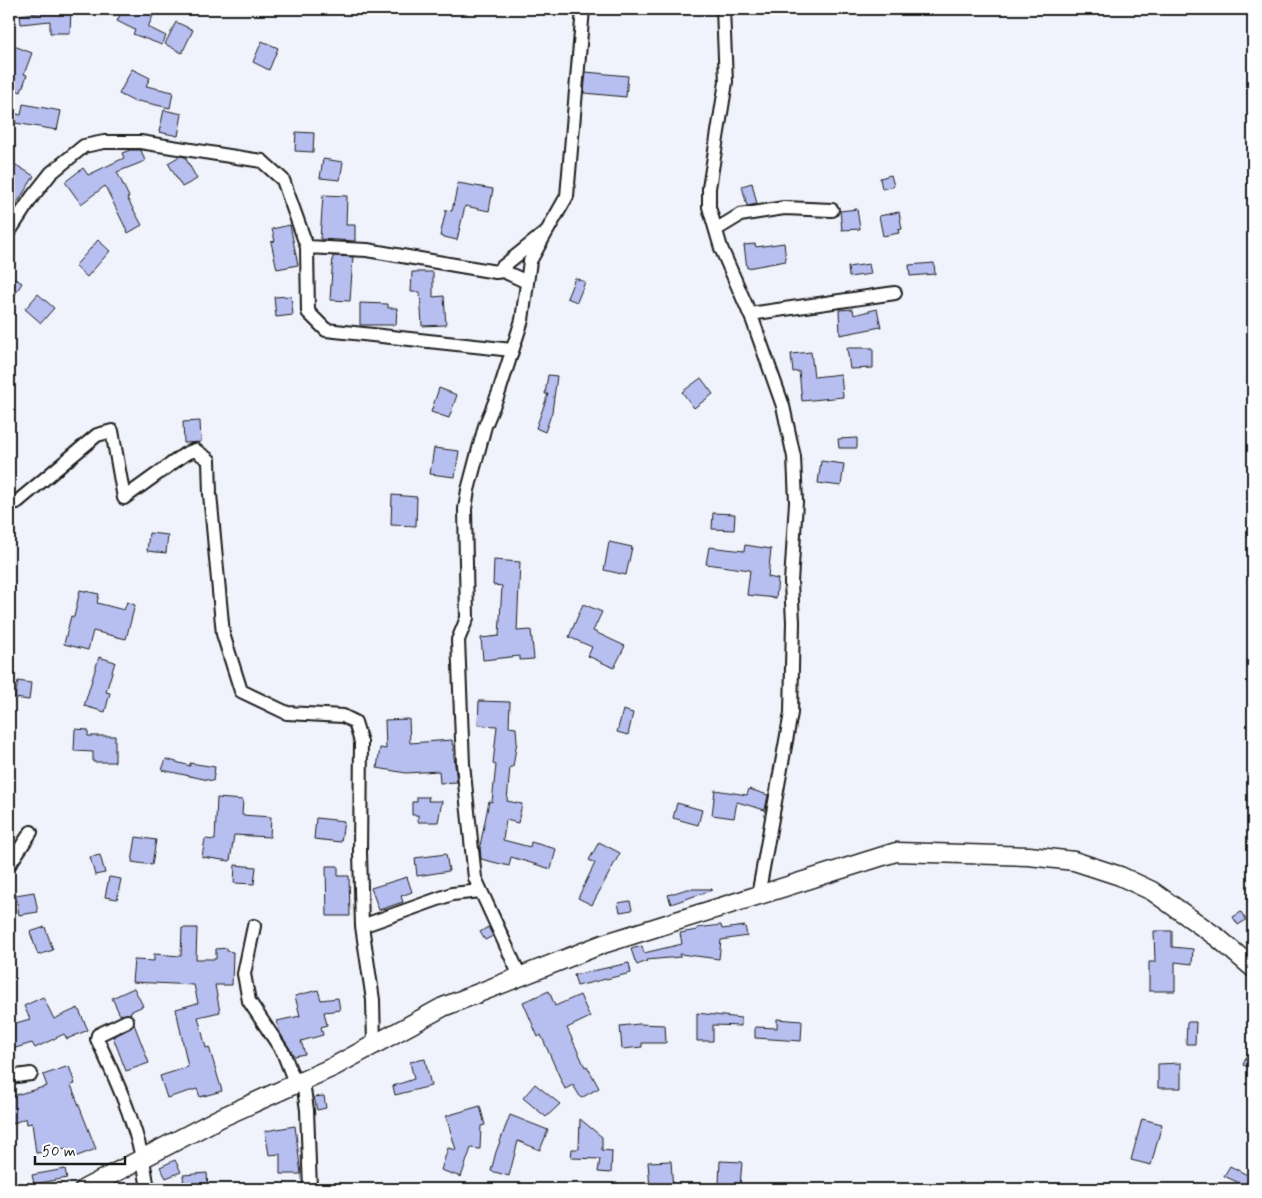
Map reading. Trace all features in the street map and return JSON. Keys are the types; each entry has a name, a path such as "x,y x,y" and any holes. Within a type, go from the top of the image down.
{"street":[{"path":"520,976 475,878 463,755 458,640 467,618 465,510 468,490 486,426 522,320 530,261 567,196 583,9"},
{"path":"723,9 726,82 709,188 709,207 721,248 750,314 783,406 794,457 796,502 791,582 793,622 790,713 758,896"},
{"path":"9,232 32,197 51,173 84,146 104,142 140,142 262,161 283,180 307,247 308,312 326,330 512,350"},
{"path":"717,229 740,215 784,208 832,210"},
{"path":"496,272 547,231"},
{"path":"307,247 367,250 496,272 503,271 527,282"},
{"path":"750,314 894,293"},
{"path":"9,503 17,502 97,436 112,431 124,498 163,468 190,452 195,450 209,460 210,494 223,634 241,691 287,713 343,716 355,722 361,742 360,852 362,926 373,1000 374,1045"},
{"path":"9,865 30,832"},
{"path":"84,1189 220,1118 300,1084 443,1007 603,944 896,852 1029,856 1074,861 1120,876 1152,891 1218,938 1253,968"},
{"path":"362,926 452,894 481,892"},
{"path":"254,926 244,974 249,1001 300,1084 307,1110 310,1189"},
{"path":"127,1021 98,1035 97,1039 121,1090 144,1159 148,1189"},
{"path":"9,1077 31,1074"}],"building":[{"path":"50,9 71,9 70,33 50,33 50,21 21,24 20,15 50,11"},
{"path":"123,9 132,9 142,14 144,11 153,16 148,27 166,36 162,45 133,34 135,30 117,21"},
{"path":"176,22 193,30 182,53 165,44"},
{"path":"262,41 278,48 269,70 253,62"},
{"path":"9,44 32,53 24,74 27,75 21,92 9,87 9,71 13,60 9,59"},
{"path":"132,69 150,78 146,86 173,92 170,108 138,101 137,103 119,94"},
{"path":"586,72 628,76 626,97 584,93"},
{"path":"23,104 61,111 57,130 9,122 9,112 21,115"},
{"path":"164,110 182,114 178,136 159,132"},
{"path":"296,132 314,133 313,152 295,151"},
{"path":"130,150 141,150 145,161 117,172 129,197 127,198 142,225 128,233 105,186 81,204 65,182 83,168 88,175 124,158 122,153"},
{"path":"180,156 185,157 197,179 182,187 168,163"},
{"path":"323,159 343,162 340,180 320,178"},
{"path":"16,165 34,176 9,216 9,176"},
{"path":"891,175 894,186 882,189 880,178"},
{"path":"458,183 493,189 489,211 465,206 457,240 440,236 446,210 452,211"},
{"path":"752,183 757,204 747,206 742,186"},
{"path":"323,195 347,196 346,225 355,225 355,241 320,239"},
{"path":"857,209 860,229 842,230 840,211"},
{"path":"899,212 902,229 898,230 899,233 883,236 879,216"},
{"path":"290,225 298,265 277,269 271,242 275,241 272,229"},
{"path":"98,240 110,251 87,277 75,266"},
{"path":"784,243 786,261 747,268 744,245 755,244 756,247"},
{"path":"333,256 353,257 350,301 330,300"},
{"path":"934,263 935,274 910,276 909,265"},
{"path":"869,264 871,274 849,277 848,267"},
{"path":"412,272 433,272 433,297 444,296 446,325 422,326 420,292 411,292"},
{"path":"9,275 22,283 9,304"},
{"path":"575,278 585,282 577,302 567,298"},
{"path":"38,294 54,308 41,323 25,309"},
{"path":"291,296 293,315 276,317 274,297"},
{"path":"360,303 388,304 388,308 397,308 396,325 360,325"},
{"path":"853,309 854,315 877,309 881,327 840,335 839,310"},
{"path":"847,348 873,348 873,368 850,369"},
{"path":"811,352 814,377 841,374 843,397 802,401 799,371 793,372 791,354"},
{"path":"548,375 557,376 552,412 545,432 536,428 548,394 545,394"},
{"path":"701,378 713,394 694,408 682,392"},
{"path":"439,388 457,395 449,418 431,412"},
{"path":"200,421 201,442 184,443 183,422"},
{"path":"857,438 857,448 839,448 838,439"},
{"path":"434,448 459,451 455,477 430,474"},
{"path":"821,461 844,464 841,486 818,483"},
{"path":"392,495 417,497 416,526 391,525"},
{"path":"713,513 735,514 734,530 712,529"},
{"path":"149,533 168,535 166,553 147,551"},
{"path":"609,542 632,547 626,575 604,570"},
{"path":"745,545 771,549 768,577 778,579 776,598 747,595 750,570 706,564 709,547 744,551"},
{"path":"494,560 520,562 517,631 531,630 534,659 520,660 520,656 483,660 481,638 499,636 502,586 493,585"},
{"path":"80,590 99,594 97,603 124,610 127,602 135,605 126,639 93,631 88,650 64,644 71,616 74,617"},
{"path":"583,604 602,612 593,631 625,646 614,668 588,656 592,647 569,637"},
{"path":"99,657 115,662 106,692 110,693 105,712 84,706"},
{"path":"18,681 31,683 29,700 15,698"},
{"path":"479,701 510,702 509,727 516,728 517,741 513,767 510,767 507,801 522,804 518,823 506,820 503,840 530,847 531,842 556,849 551,869 511,857 509,866 481,859 480,846 489,801 492,802 496,765 493,764 497,726 478,725"},
{"path":"623,710 633,713 628,735 617,732"},
{"path":"409,719 410,743 452,740 457,782 440,783 439,771 406,773 377,768 380,748 386,749 385,720"},
{"path":"75,729 88,730 88,736 115,736 115,762 93,762 93,752 74,751"},
{"path":"166,759 190,766 190,763 215,767 213,781 162,770"},
{"path":"749,789 768,795 765,810 737,802 734,818 712,815 715,790 747,795"},
{"path":"417,797 429,797 428,801 442,801 438,822 418,822 418,815 412,815 412,802 417,802"},
{"path":"217,798 243,800 242,815 271,817 270,837 234,835 230,861 202,857 205,839 215,840"},
{"path":"677,803 702,810 698,825 673,818"},
{"path":"316,818 344,821 341,842 314,839"},
{"path":"136,837 156,840 152,865 132,862"},
{"path":"599,842 620,853 592,905 578,898 595,863 589,860"},
{"path":"446,854 449,871 417,876 415,858"},
{"path":"100,855 105,873 95,875 90,857"},
{"path":"235,865 256,867 254,884 234,883"},
{"path":"326,866 338,866 338,876 349,876 350,916 327,916"},
{"path":"109,877 121,879 117,899 105,897"},
{"path":"407,877 412,892 401,896 403,902 379,910 371,888"},
{"path":"687,889 712,890 671,904 668,895"},
{"path":"34,892 38,912 19,915 16,895"},
{"path":"630,901 632,910 620,912 618,903"},
{"path":"1241,912 1246,920 1238,925 1233,917"},
{"path":"721,925 722,929 745,926 747,936 721,940 719,959 680,954 680,957 646,960 637,965 635,961 631,949 642,946 644,953 682,944 680,933 697,930 697,928"},
{"path":"45,927 53,950 38,955 30,932"},
{"path":"488,927 493,936 485,940 480,932"},
{"path":"182,928 197,928 196,959 216,959 216,949 227,948 227,951 233,952 232,985 215,985 220,1012 198,1017 206,1048 209,1047 222,1091 200,1097 197,1089 167,1098 160,1076 188,1067 176,1009 198,1003 194,985 132,982 134,960 154,961 154,954 181,956"},
{"path":"1154,931 1172,931 1172,947 1193,949 1192,964 1175,962 1175,991 1149,991 1149,962 1155,962"},
{"path":"629,963 631,973 577,986 574,975"},
{"path":"134,988 143,1006 130,1012 131,1014 120,1015 112,998"},
{"path":"318,990 321,1000 338,998 340,1010 324,1012 327,1025 321,1027 323,1035 301,1041 305,1054 294,1056 280,1033 277,1021 300,1016 295,996"},
{"path":"549,991 555,1006 580,995 590,1017 567,1028 585,1067 587,1066 599,1088 581,1098 573,1085 565,1089 541,1035 538,1037 523,1002"},
{"path":"43,997 54,1019 78,1008 88,1030 67,1039 64,1034 35,1048 32,1043 9,1050 9,1025 30,1019 24,1006"},
{"path":"697,1013 741,1018 741,1026 713,1025 713,1041 697,1041"},
{"path":"777,1019 802,1021 801,1041 755,1038 755,1027 777,1028"},
{"path":"1187,1022 1196,1022 1195,1044 1186,1044"},
{"path":"134,1024 149,1063 126,1071 113,1037 131,1028"},
{"path":"639,1024 665,1025 666,1043 642,1043 642,1047 622,1049 620,1026"},
{"path":"1253,1040 1253,1069 1243,1065"},
{"path":"425,1059 431,1086 395,1095 393,1086 414,1079 410,1062"},
{"path":"1181,1063 1181,1088 1158,1088 1158,1064"},
{"path":"69,1066 75,1084 71,1085 96,1149 72,1158 68,1149 36,1153 32,1123 27,1124 26,1118 12,1124 9,1117 9,1097 47,1086 43,1075"},
{"path":"535,1084 560,1104 546,1117 523,1098"},
{"path":"324,1096 326,1108 317,1110 314,1097"},
{"path":"480,1106 485,1125 481,1126 480,1149 471,1148 461,1177 441,1170 448,1148 456,1150 446,1116"},
{"path":"510,1115 548,1130 540,1150 518,1141 509,1176 491,1171"},
{"path":"580,1119 602,1137 602,1150 612,1151 611,1173 598,1172 600,1159 571,1158 572,1149 579,1149"},
{"path":"1142,1119 1162,1124 1151,1165 1131,1160"},
{"path":"295,1126 301,1174 280,1174 280,1154 269,1155 265,1131"},
{"path":"175,1160 181,1172 166,1178 160,1167"},
{"path":"671,1161 673,1189 650,1189 648,1162"},
{"path":"720,1161 742,1162 740,1186 719,1184"},
{"path":"1230,1166 1253,1178 1253,1189 1224,1176"},
{"path":"65,1169 67,1178 34,1184 32,1175"},
{"path":"207,1173 208,1189 184,1189 183,1175"}]}
